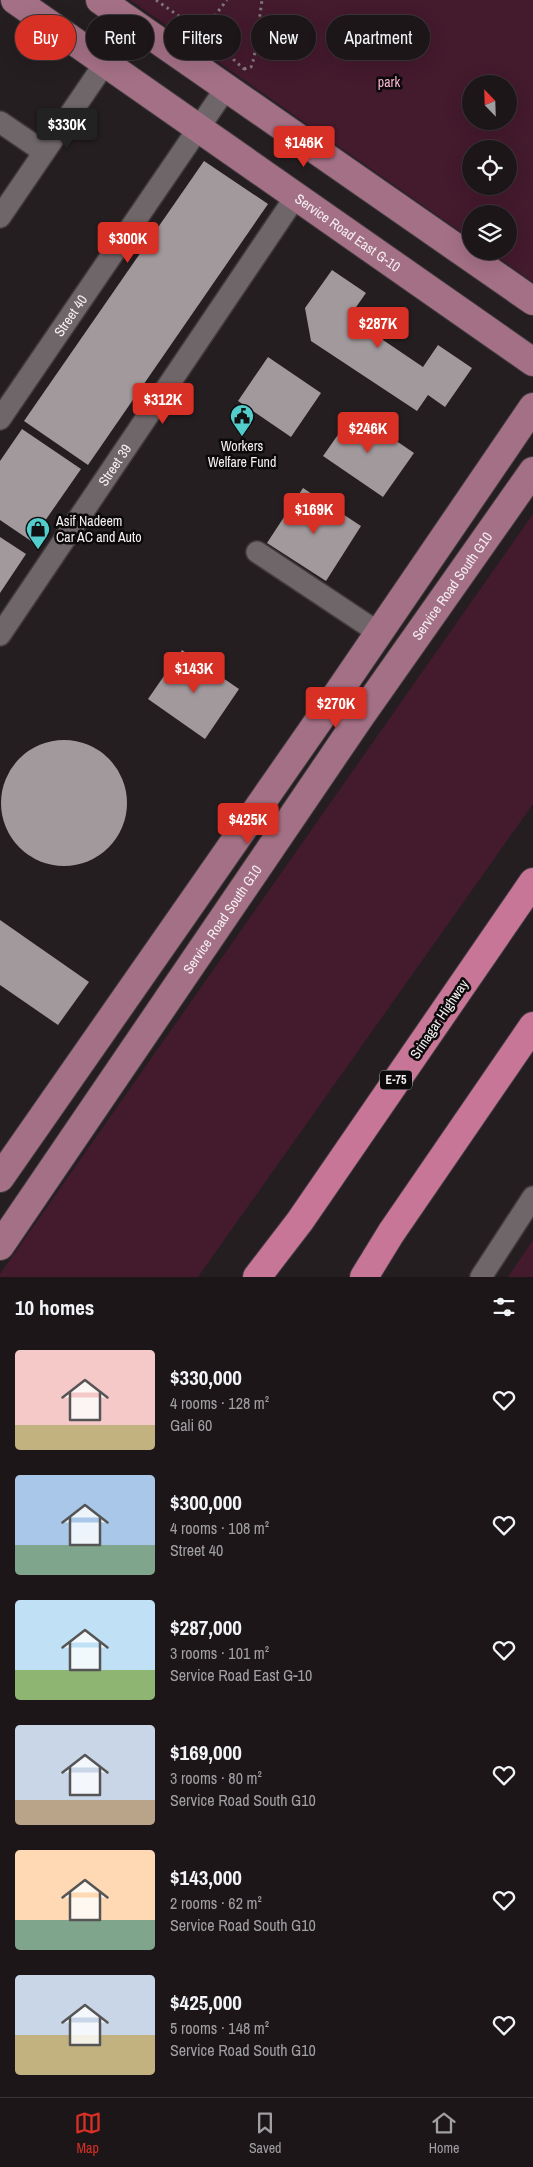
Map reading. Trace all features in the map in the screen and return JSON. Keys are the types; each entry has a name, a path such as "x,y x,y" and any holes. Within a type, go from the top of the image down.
{"highway":[{"name":"Srinagar Highway","path":"262,1272 300,1221 533,882"},
{"path":"364,1277 391,1232 533,1026"}],"main road":[{"name":"Service Road East G-10","path":"16,0 533,362"},
{"path":"100,0 233,82 533,301"},
{"path":"2,1170 331,703 533,408"},
{"name":"Service Road South G10","path":"0,1246 360,717 533,471"},
{"path":"331,703 360,717"}],"street":[{"path":"0,217 105,63"},
{"name":"Street 40","path":"0,419 198,128 233,82"},
{"path":"0,122 44,152"},
{"name":"Street 39","path":"0,635 296,196"},
{"path":"257,552 379,633"},
{"path":"481,1277 533,1197"}],"path":[{"path":"156,0 177,15"},
{"path":"215,15 228,0"},
{"path":"233,82 251,67 254,58 262,0"},
{"path":"233,82 234,60"}],"green space":[{"name":"park","path":"130,0 533,0 533,282 502,260 517,260 517,205 462,205 462,233 216,60 241,60 241,15 164,15 164,24"},
{"path":"533,514 533,804 198,1277 0,1277 0,1274"},
{"path":"533,1240 533,1277 508,1277"}],"building":[{"path":"204,161 268,204 88,465 24,421"},
{"path":"332,270 366,293 349,317 423,367 438,345 472,368 445,407 428,395 417,411 311,341 305,308"},
{"path":"268,357 321,393 291,437 238,401"},
{"path":"354,412 414,453 383,497 323,456"},
{"path":"22,429 81,469 31,541 0,520 0,461"},
{"path":"303,488 361,526 326,581 267,543"},
{"path":"0,537 26,554 0,593"},
{"path":"182,650 239,689 205,739 148,699"},
{"path":"64,740 88,745 108,759 122,779 127,803 122,827 108,847 88,861 64,866 40,861 20,847 6,827 1,803 6,779 20,759 40,745"},
{"path":"0,920 89,982 58,1025 0,985"}],"place":[{"name":"Workers Welfare Fund","path":"242,437"},
{"name":"Asif Nadeem Car AC and Auto","path":"38,550"}]}
